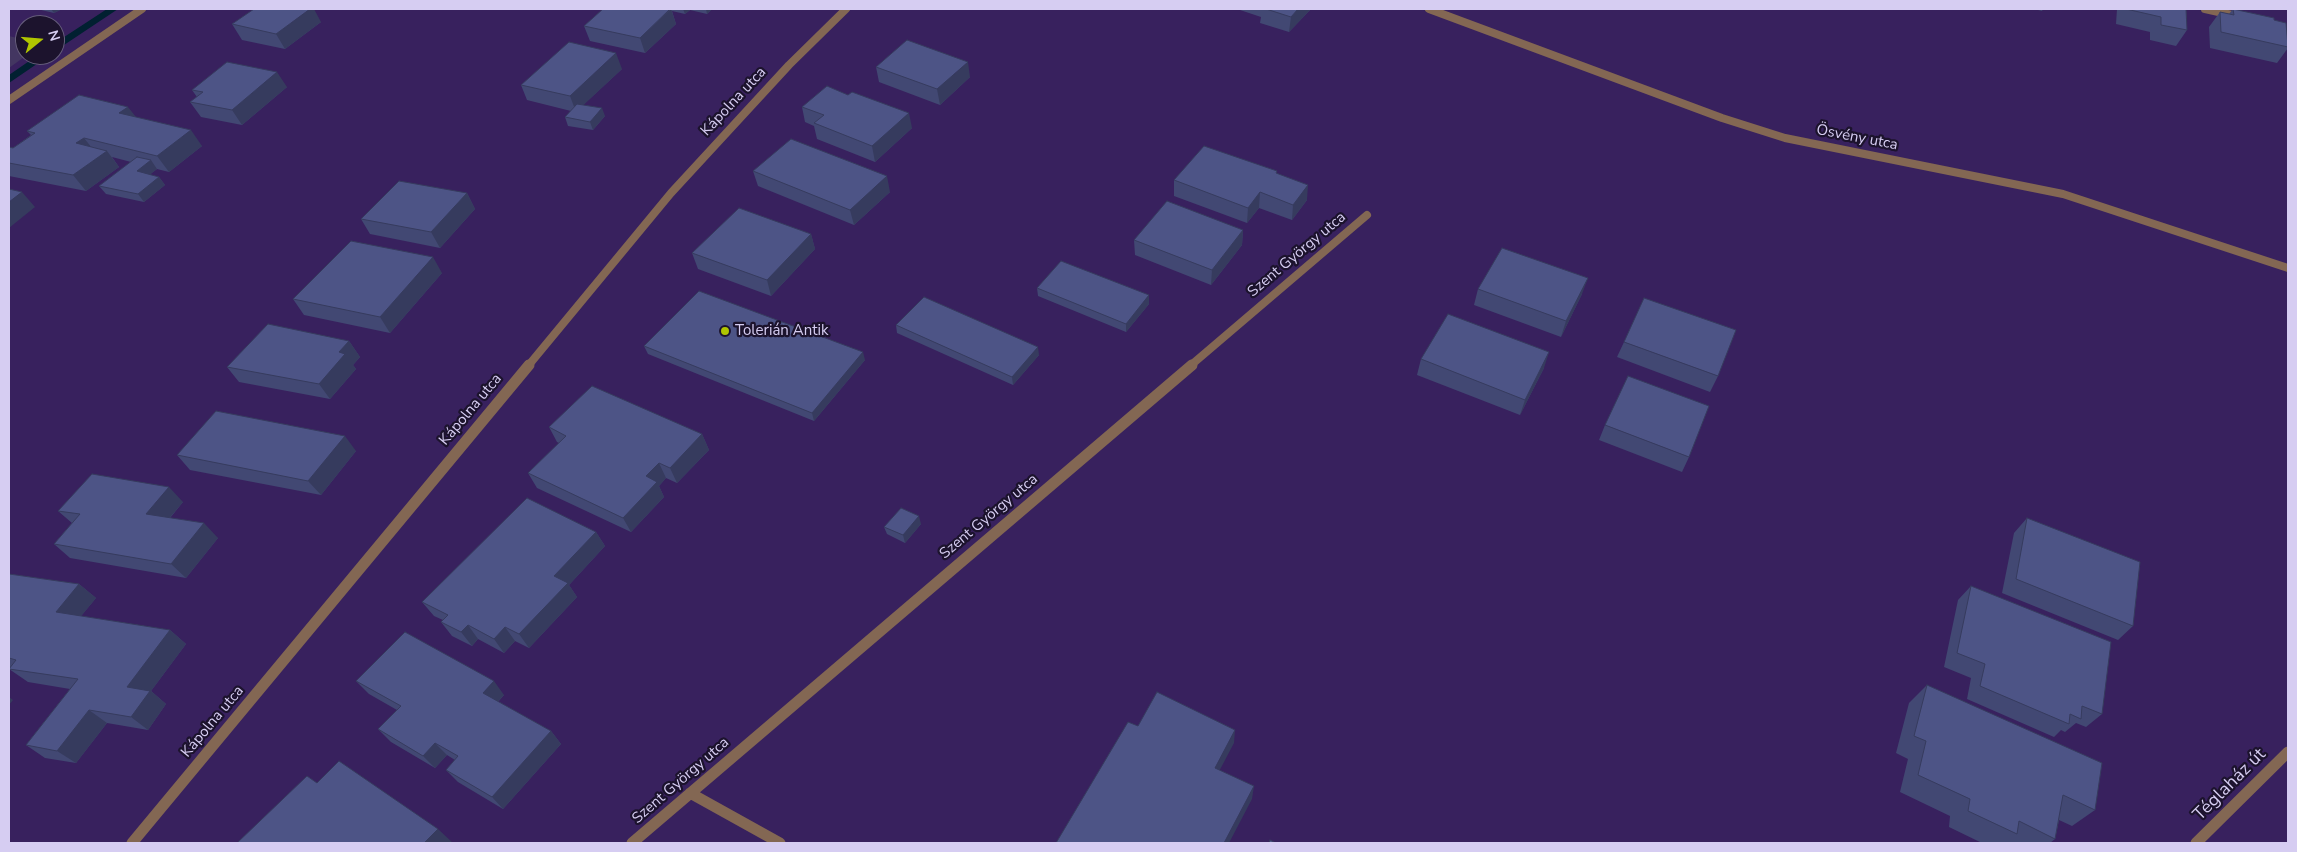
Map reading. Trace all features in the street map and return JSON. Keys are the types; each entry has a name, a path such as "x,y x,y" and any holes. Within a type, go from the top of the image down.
{"street":[{"path":"9,100 142,9"},
{"name":"Kápolna utca","path":"132,843 671,193 789,65 846,9"},
{"name":"Ösvény utca","path":"1429,9 1722,118 1776,135 2063,194 2288,268"},
{"path":"2205,9 2251,19"},
{"name":"Szent György utca","path":"632,843 1367,215"},
{"name":"Téglaház út","path":"2196,843 2288,752"},
{"path":"690,793 780,843"}],"shaded area":[{"path":"9,36 15,38 15,64 9,68"}],"building":[{"path":"254,9 310,9 276,34 232,24"},
{"path":"603,9 670,9 640,38 584,26"},
{"path":"1266,9 1298,9 1291,17"},
{"path":"2126,9 2186,9 2187,30 2161,25 2161,17"},
{"path":"2233,9 2274,18 2274,20 2286,23 2288,47 2221,32 2220,12 2234,15"},
{"path":"907,40 968,62 937,89 876,67"},
{"path":"569,42 616,53 570,96 521,85"},
{"path":"227,62 277,72 232,110 190,102 203,92 192,90"},
{"path":"827,86 848,95 852,92 909,113 872,146 814,123 824,115 802,107"},
{"path":"79,95 128,107 119,113 191,130 157,156 84,138 76,143 107,151 73,175 9,163 9,147 13,148 35,133 27,131"},
{"path":"577,104 602,108 590,122 565,117"},
{"path":"791,139 887,176 850,210 753,171"},
{"path":"1204,146 1277,171 1276,173 1308,185 1293,205 1260,192 1248,208 1174,180"},
{"path":"137,157 151,160 137,171 159,177 138,194 99,186"},
{"path":"399,181 467,193 431,232 361,219"},
{"path":"9,189 22,192 9,202"},
{"path":"1167,201 1243,230 1212,270 1134,240"},
{"path":"739,208 811,234 767,280 692,253"},
{"path":"351,241 433,257 380,317 293,299"},
{"path":"1502,248 1588,278 1566,321 1478,289"},
{"path":"1061,261 1149,295 1126,324 1037,288"},
{"path":"699,291 863,352 812,413 644,346"},
{"path":"924,297 1038,347 1012,377 896,325"},
{"path":"1644,298 1736,330 1718,376 1624,342"},
{"path":"1448,314 1549,352 1525,400 1421,359"},
{"path":"268,324 349,341 339,352 345,354 319,384 227,367"},
{"path":"1628,376 1709,406 1689,457 1605,425"},
{"path":"592,386 702,434 670,468 659,463 646,476 657,482 623,518 528,473 566,436 549,427"},
{"path":"216,411 345,436 308,481 177,455"},
{"path":"92,474 169,487 146,514 204,523 171,564 54,544 80,514 58,511"},
{"path":"527,498 596,532 554,576 568,583 519,634 505,627 494,639 468,625 461,632 441,622 448,615 422,602"},
{"path":"901,508 919,516 903,535 884,527"},
{"path":"2027,518 2140,562 2133,626 2016,579"},
{"path":"9,574 79,584 56,612 170,630 127,687 150,691 131,717 89,710 57,751 26,745 78,679 9,669 16,660 9,658"},
{"path":"1971,586 2111,642 2102,714 2082,706 2081,719 2070,714 2069,724 1980,686 1985,664 1957,653"},
{"path":"405,632 494,681 483,693 551,731 492,797 446,770 458,756 435,743 423,756 378,729 401,706 356,681"},
{"path":"1927,685 2102,763 2095,810 2063,795 2055,839 2019,821 2017,834 1968,811 1970,799 1918,775 1926,741 1914,736"},
{"path":"1157,692 1235,730 1215,768 1254,786 1224,843 1056,843 1128,722 1138,726"},
{"path":"339,761 438,829 424,843 237,843 307,776 317,783"}],"waterway":[{"path":"65,41 113,9"},
{"path":"9,80 31,65"}],"place":[{"name":"Tolerián Antik","path":"725,331"}]}
